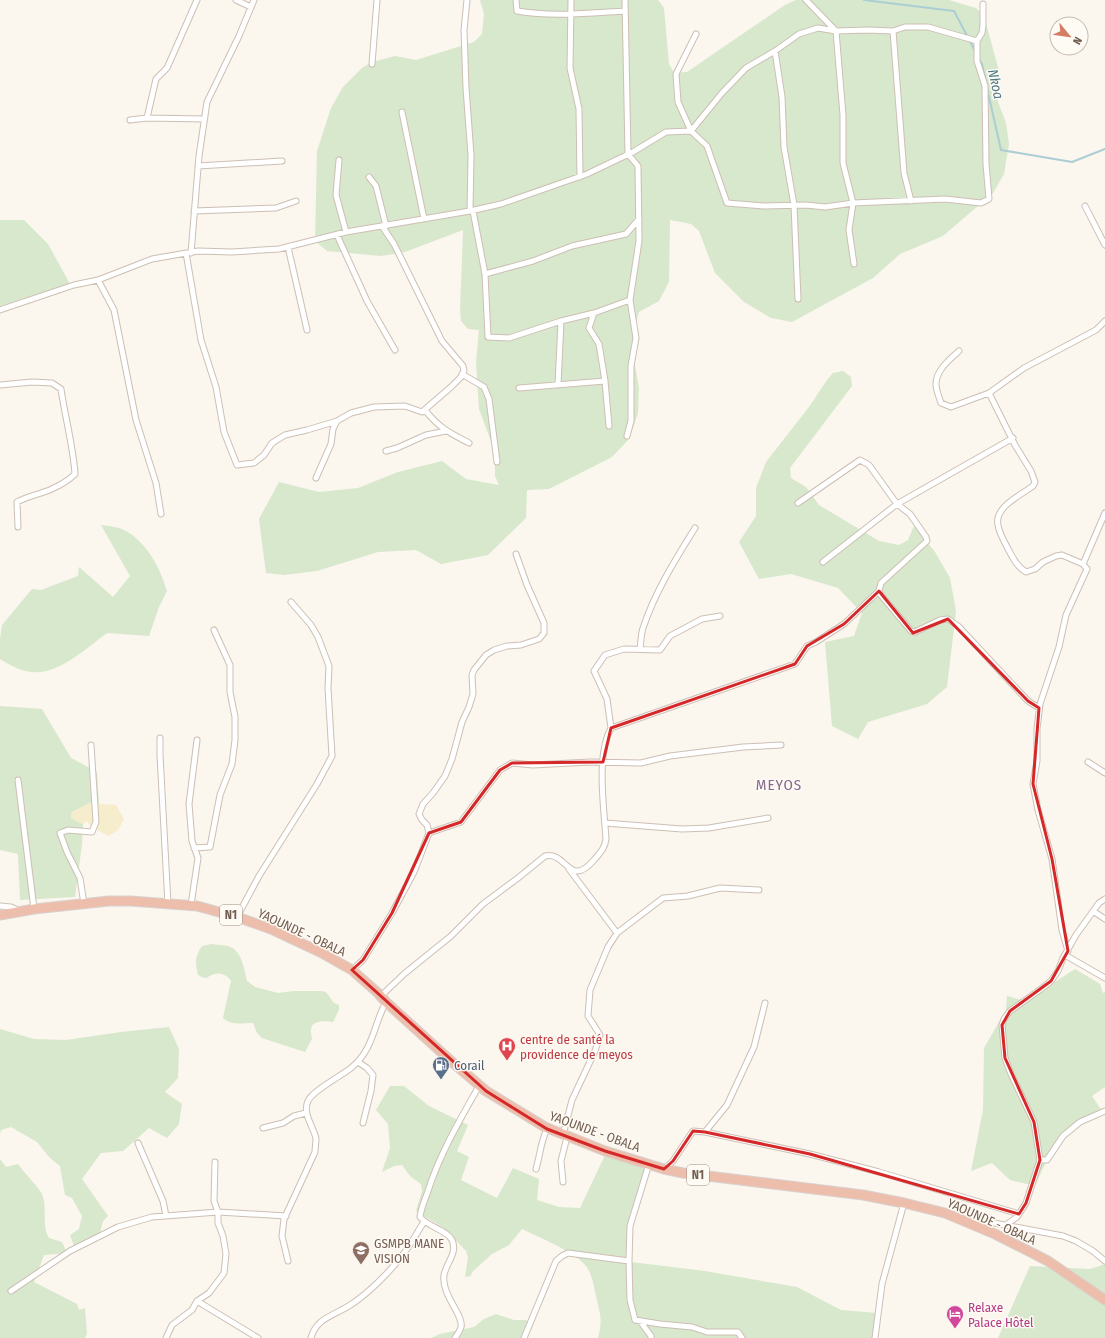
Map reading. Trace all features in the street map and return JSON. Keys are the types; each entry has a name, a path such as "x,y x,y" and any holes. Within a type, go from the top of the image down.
{"highway":[{"name":"YAOUNDE - OBALA","path":"0,915 34,909 131,901 191,905 237,917 271,929 322,953 352,970 479,1086 547,1129 605,1151 664,1169 683,1173 904,1202 945,1213 995,1234 1048,1261 1105,1300"}],"street":[{"path":"147,118 156,80 167,68 197,0"},
{"path":"236,0 251,7"},
{"path":"254,0 239,36 207,102 188,253 201,340 216,387 224,432 237,465 254,463 264,455 272,443 284,435 337,421 351,413 374,407 405,406 422,412 451,388 464,371 464,366 442,341 384,226 376,186 369,177"},
{"path":"372,64 377,0"},
{"path":"467,0 464,38 471,155 472,211 485,274 488,337 509,338 561,321 594,313 630,300"},
{"path":"516,0 517,11 531,14 572,14 625,11"},
{"path":"571,0 572,14 570,68 579,110 580,176"},
{"path":"625,0 628,154 638,166 639,219 638,241 630,300 636,338 631,366 631,422 627,436"},
{"path":"806,0 836,31 843,115 843,164 853,203 849,230 854,264"},
{"path":"696,34 676,74 678,102 692,131 707,146 727,204 764,206 825,206 853,203 945,199 981,203 989,199 986,164 985,86 977,62 977,41 982,33 984,25 983,4"},
{"path":"0,310 74,285 98,280 152,259 198,251 232,252 279,249 346,232 472,211 502,204 580,176 628,154 666,132 692,131 722,93 746,68 775,51 799,34 818,28 836,31 893,31 904,27 928,27 977,41"},
{"path":"893,31 904,173 911,201"},
{"path":"775,51 782,98 784,147 794,205 798,298"},
{"path":"402,112 424,219"},
{"path":"130,120 147,118 204,119"},
{"path":"339,160 336,195 346,232"},
{"path":"198,166 282,162"},
{"path":"194,211 276,208 296,201"},
{"path":"1085,206 1105,246"},
{"path":"485,274 533,260 572,246 626,234 639,219"},
{"path":"1098,232 1105,229"},
{"path":"337,235 367,301 395,350"},
{"path":"288,247 307,330"},
{"path":"98,280 114,310 136,420 156,483 161,514"},
{"path":"594,313 589,328 599,344 605,381 609,426"},
{"path":"558,385 561,321"},
{"path":"959,351 950,359 937,375 936,385 941,403 951,407 990,393 1024,368 1096,330 1105,322"},
{"path":"462,374 484,387 489,399 497,462"},
{"path":"519,388 605,381"},
{"path":"0,385 32,382 52,383 61,389 73,455 75,474 70,479 43,493 25,497 17,502 18,526"},
{"path":"990,393 1012,438 1031,471 1035,482 1033,486 1004,506 998,515 997,524 999,531 1010,552 1019,567 1026,572 1035,569 1044,562 1056,556 1062,555 1082,564 1087,569 1066,615 1059,647 1039,708 1037,728 1037,761 1033,784 1038,810 1052,858 1066,953 1105,978"},
{"path":"425,410 434,421 446,431 469,443"},
{"path":"316,478 331,444 333,429 337,421"},
{"path":"386,451 397,448 426,435 446,431"},
{"path":"823,562 897,504 1012,438"},
{"path":"611,728 795,664 807,646 844,624 879,591 881,583 927,541 926,537 910,514 897,504 869,465 860,460 798,503"},
{"path":"1082,564 1105,513"},
{"path":"640,649 642,629 660,589 673,563 695,528"},
{"path":"352,970 363,960 392,913 414,872 430,832 419,814 424,804 445,776 452,758 462,722 473,694 472,675 474,670 486,655 494,650 507,646 521,645 539,639 544,633 544,623 527,585 516,554"},
{"path":"879,591 886,602 911,631 915,632 940,620 948,619 958,626 1028,701 1039,708"},
{"path":"237,917 259,876 317,784 332,756 328,688 329,666 318,637 311,625 291,602"},
{"path":"569,868 575,871 585,869 605,847 603,762 607,736 611,728 608,699 594,670 605,655 624,649 660,650 670,636 702,619 720,616"},
{"path":"194,848 210,847 220,795 232,764 235,740 235,717 230,692 230,666 214,630"},
{"path":"160,738 168,904"},
{"path":"191,905 198,858 192,841 189,804 197,740"},
{"path":"84,904 80,878 67,852 60,833 68,830 92,832 96,822 91,745"},
{"path":"430,832 461,822 500,770 512,763 533,765 590,762 641,763 670,756 743,747 782,745"},
{"path":"1088,762 1105,773"},
{"path":"18,780 34,909"},
{"path":"605,823 682,829 709,828 768,818"},
{"path":"288,1261 282,1236 286,1216 315,1152 316,1140 306,1113 307,1102 320,1090 358,1062 370,1044 384,999 404,974 450,936 482,904 545,856 555,856 569,868 617,933"},
{"path":"563,1182 561,1161 572,1100 600,1035 588,1016 590,990 608,947 617,933 664,898 688,896 720,888 759,890"},
{"path":"1006,1225 1019,1214 1026,1203 1040,1160 1034,1122 1005,1058 1002,1026 1004,1019 1010,1011 1051,981 1058,972 1066,953 1093,911 1105,899"},
{"path":"0,906 11,907 23,912"},
{"path":"1093,911 1105,919"},
{"path":"705,1132 727,1105 736,1086 754,1047 765,1003"},
{"path":"358,1062 367,1068 373,1075 371,1091 363,1123"},
{"path":"455,1338 461,1328 461,1322 448,1298 444,1276 454,1246 452,1239 448,1235 424,1222 420,1217 421,1210 435,1171 445,1148 479,1086"},
{"path":"1040,1160 1047,1160 1063,1136 1080,1122 1105,1111"},
{"path":"263,1128 306,1113"},
{"path":"536,1168 542,1141 547,1129"},
{"path":"664,1169 673,1161 693,1131 705,1132 816,1155 879,1172 1019,1214"},
{"path":"138,1143 163,1201 166,1216"},
{"path":"166,1338 172,1325 192,1310 197,1301 209,1293 224,1272 226,1254 223,1236 218,1223 218,1212 214,1201 215,1162"},
{"path":"649,1164 630,1226 630,1300 635,1320 692,1327 707,1332 738,1332 742,1338"},
{"path":"875,1338 882,1284 904,1202"},
{"path":"11,1291 70,1251 118,1227 152,1217 218,1212 286,1216"},
{"path":"964,1220 989,1222 1063,1236 1087,1247 1105,1261"},
{"path":"311,1338 312,1334 324,1318 348,1307 369,1292 404,1253 424,1222"},
{"path":"524,1338 556,1261 562,1256 568,1254 629,1262"},
{"path":"197,1301 258,1338"},
{"path":"640,1321 651,1338"}],"highlighted area":[{"path":"879,591 913,633 948,619 1028,701 1039,708 1033,784 1052,859 1068,951 1051,981 1010,1011 1002,1025 1005,1058 1034,1122 1040,1160 1026,1203 1019,1214 810,1154 705,1132 693,1131 673,1161 664,1169 605,1151 547,1129 486,1091 352,970 363,960 392,913 429,833 461,822 500,770 512,763 603,762 611,728 795,664 807,646 844,624"}],"green space":[{"path":"480,0 658,0 664,8 669,64 674,73 687,72 785,5 796,0 949,0 976,8 984,16 999,71 998,102 1006,123 1009,144 1004,174 993,193 943,236 900,254 873,278 792,322 771,318 744,302 715,273 699,231 691,224 670,220 669,282 659,301 639,312 636,323 632,348 639,388 638,413 629,439 612,457 549,489 527,490 526,518 488,555 441,564 416,550 378,552 317,571 284,575 266,573 259,519 279,482 319,492 358,488 398,472 442,461 466,479 499,485 495,476 495,452 479,409 476,362 479,330 468,329 461,321 460,310 463,230 405,252 381,256 327,251 315,241 317,151 331,108 343,87 362,68 372,62 395,56 416,60 474,42 482,34 484,14"},
{"path":"0,220 24,220 48,244 70,284 0,306"},
{"path":"843,371 851,377 852,386 790,468 791,478 806,487 819,505 879,541 899,545 908,540 914,526 935,552 950,578 956,611 947,687 927,704 868,722 858,739 832,726 825,642 854,636 862,613 838,588 791,574 759,579 739,542 756,516 756,488 766,462 809,407 827,380 833,373"},
{"path":"101,525 126,531 134,536 152,557 161,574 167,591 159,607 149,636 107,633 81,653 62,665 42,672 23,670 0,659 2,625 32,589 41,590 78,576 79,567 113,597 130,576"},
{"path":"0,706 42,709 71,758 97,772 99,804 90,803 72,812 71,818 83,824 75,897 20,900 18,854 0,850"},
{"path":"212,944 228,946 236,951 242,960 247,981 255,987 278,993 294,991 326,992 334,1003 339,1005 339,1010 333,1022 320,1022 312,1026 312,1039 305,1052 262,1038 257,1033 253,1023 237,1024 226,1021 223,1018 231,981 223,974 213,974 207,978 202,977 198,975 197,970 196,960 202,946"},
{"path":"1075,969 1100,984 1103,993 1105,992 1105,1087 1092,1096 1104,1114 1084,1121 1067,1132 1054,1148 1036,1184 1027,1184 1010,1180 992,1163 971,1171 983,1110 984,1048 1006,1010 1007,996 1025,1001"},
{"path":"169,1027 179,1049 178,1078 165,1092 182,1104 179,1124 167,1138 149,1128 123,1151 101,1153 82,1179 108,1216 103,1221 100,1234 74,1246 70,1235 79,1229 82,1216 72,1198 65,1195 60,1166 50,1158 37,1142 11,1127 1,1130 0,1134 0,1029 34,1039 66,1040"},
{"path":"390,1086 404,1086 429,1106 468,1125 457,1151 469,1157 461,1180 497,1198 513,1168 539,1179 537,1200 559,1207 580,1208 607,1151 647,1164 630,1226 631,1262 705,1271 797,1287 841,1310 877,1313 875,1338 598,1338 601,1321 600,1312 590,1273 586,1266 581,1260 565,1250 522,1229 509,1245 492,1254 472,1272 471,1276 465,1277 468,1257 466,1251 444,1228 416,1211 422,1191 421,1184 410,1176 402,1165 394,1166 382,1172 390,1148 388,1124 376,1110"},
{"path":"0,1159 6,1167 18,1164 42,1194 44,1199 45,1228 49,1238 62,1242 67,1253 44,1255 34,1282 77,1304 79,1310 85,1308 87,1334 85,1338 0,1338"},
{"path":"1105,1264 1105,1338 998,1338 1030,1266 1090,1269"},
{"path":"496,1314 514,1320 526,1320 531,1324 524,1338 431,1338 440,1334 474,1327 484,1319"}],"sand":[{"path":"90,803 116,805 124,819 118,830 109,836 91,827 87,821 83,824 71,818 72,812"}],"waterway":[{"name":"Nkoa","path":"864,0 954,11 975,51"},
{"name":"Nkoa","path":"979,59 982,64 985,78"},
{"name":"Nkoa","path":"987,88 1001,150 1072,162 1105,149"}],"place":[{"name":"centre de santé la providence de meyos","path":"507,1061"},
{"name":"Corail","path":"441,1080"},
{"name":"GSMPB MANE VISION","path":"361,1265"},
{"name":"Relaxe Palace Hôtel","path":"955,1329"}],"district":[{"name":"MEYOS","path":"779,785"}]}
